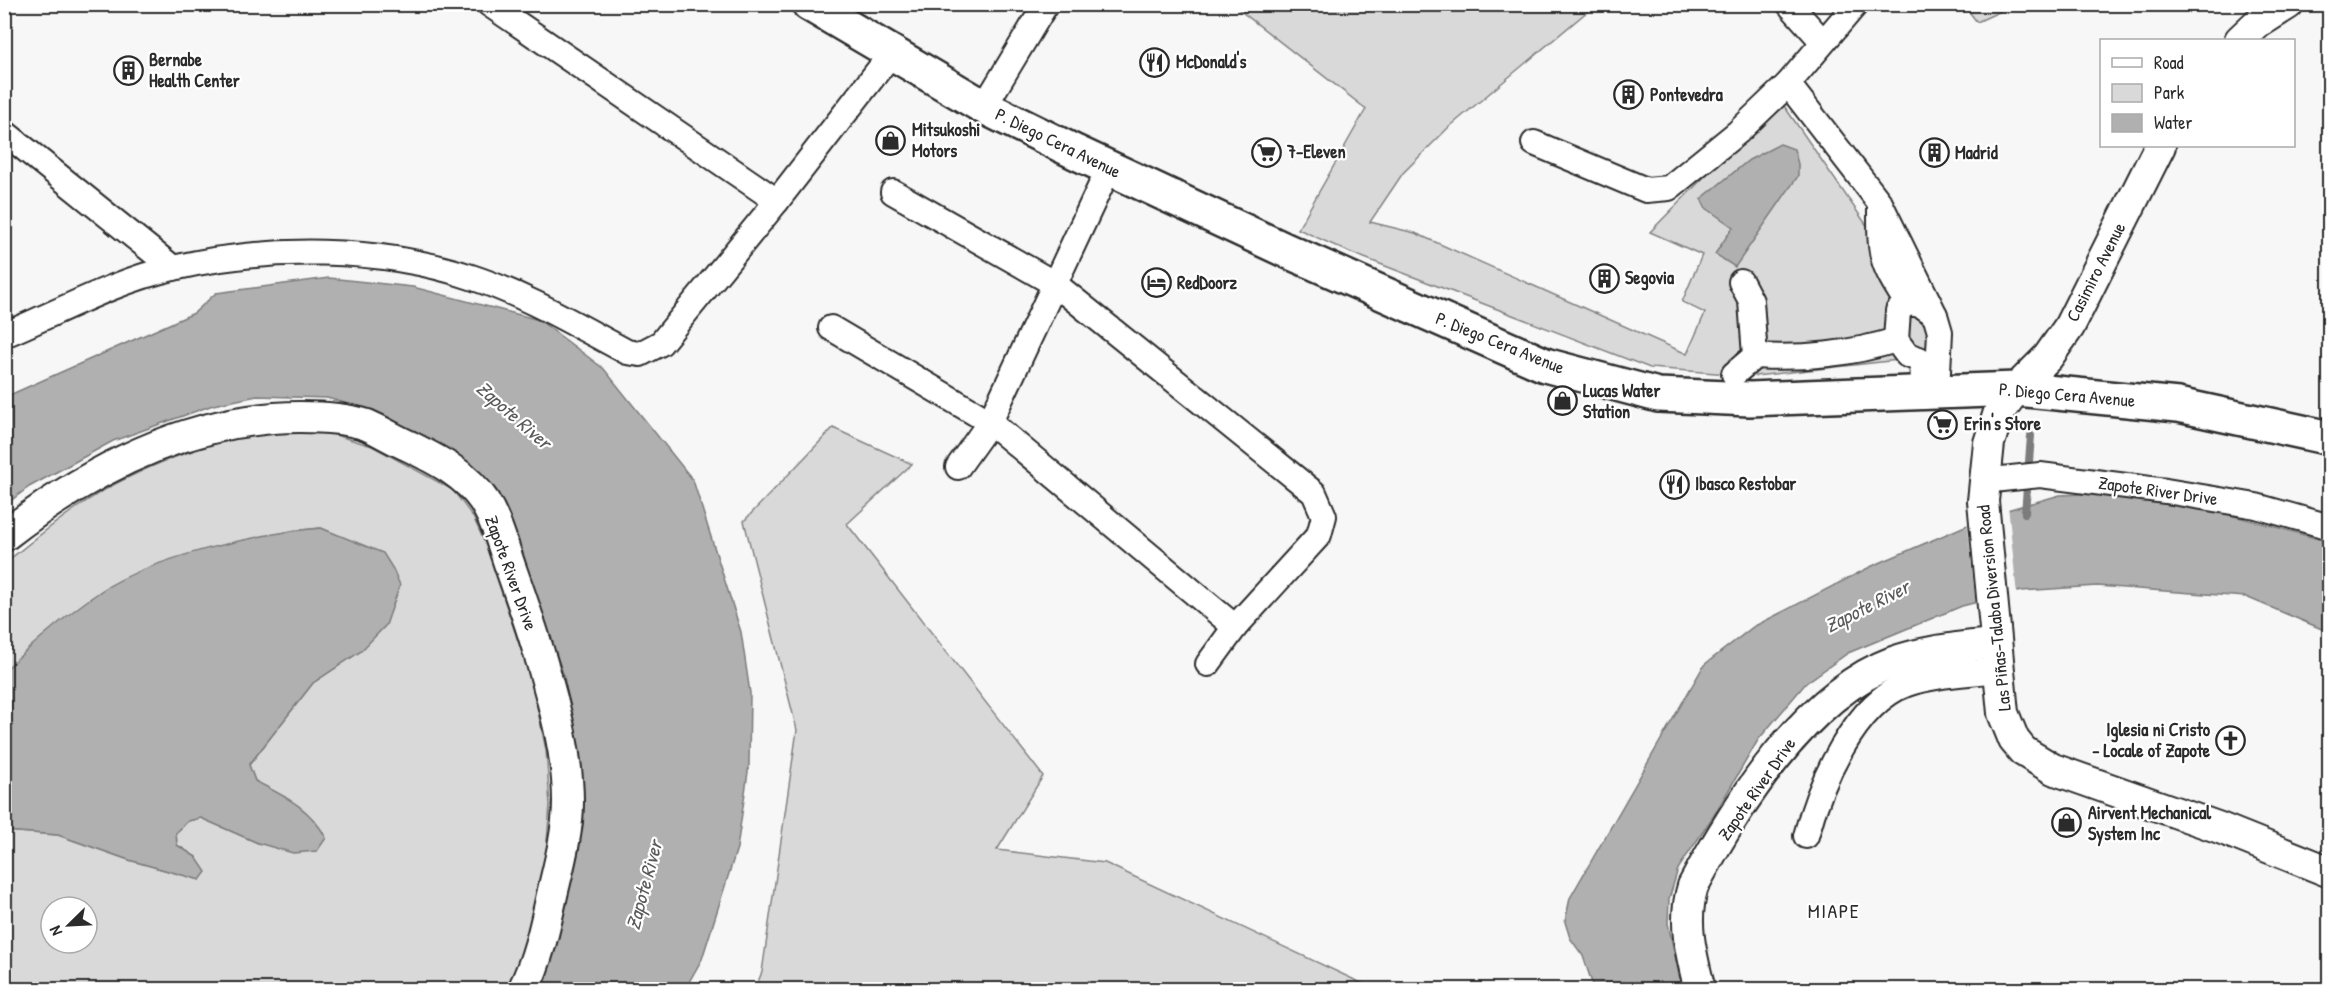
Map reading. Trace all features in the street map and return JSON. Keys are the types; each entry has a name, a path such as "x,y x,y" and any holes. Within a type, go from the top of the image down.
{"main road":[{"name":"P. Diego Cera Avenue","path":"809,4 984,107 1305,260 1545,365 1658,395 1750,399 1930,380 2178,405 2330,438"}],"street":[{"path":"489,4 777,201"},
{"path":"984,107 1046,4"},
{"path":"1789,4 1823,42"},
{"path":"1534,143 1646,190 1670,188 1738,132 1788,84 1856,4"},
{"path":"2241,39 2258,23 2288,4"},
{"path":"4,335 123,284 173,268 280,255 342,254 406,260 471,277 540,305 627,352 640,354 661,343 777,201 891,54"},
{"path":"1788,84 1880,203 1935,315 1940,332 1930,380"},
{"path":"4,132 173,268"},
{"name":"Casimiro Avenue","path":"2016,389 2048,357 2069,327 2159,147"},
{"path":"958,467 990,422 1109,168"},
{"path":"893,192 1054,284 1314,493 1324,516 1319,536 1235,627 1208,664"},
{"path":"1880,203 1880,254 1887,273 1906,303"},
{"path":"1741,282 1752,310 1755,356"},
{"path":"1930,380 1919,359 1907,355 1896,340 1898,310 1906,303 1920,305 1935,315"},
{"path":"831,328 990,422 1235,627"},
{"path":"1734,374 1755,356 1784,358 1874,347 1896,340"},
{"name":"Las Piñas-Talaba Diversion Road","path":"2016,389 1999,412 1989,443 1993,608 1997,657 2007,726 2023,751 2040,762 2132,798 2220,828 2330,872"},
{"name":"Zapote River Drive","path":"4,536 39,509 124,459 168,441 234,422 286,417 326,417 365,425 428,456 465,478 483,501 496,525 538,648 555,710 564,758 568,802 563,846 545,930 523,990"},
{"name":"Zapote River Drive","path":"1991,487 2040,475 2256,506 2330,527"},
{"name":"Zapote River Drive","path":"1700,990 1687,921 1688,902 1693,886 1767,769 1801,728 1830,699 1854,681 1893,662 1935,651 1997,657"},
{"path":"1806,836 1811,814 1838,753 1856,726 1887,694 1916,682 1997,657"}],"green space":[{"path":"1233,5 1595,5 1448,128 1403,173 1370,222 1415,233 1687,354 1705,313 1682,302 1702,255 1650,232 1780,100 1937,327 1934,356 1755,376 1650,368 1349,252 1298,229 1366,109"},
{"path":"1964,5 2014,5 1977,22"},
{"path":"833,428 912,464 847,524 1043,776 997,850 1105,863 1374,989 755,989 762,972 797,730 744,521"},
{"path":"296,430 332,434 372,446 453,490 473,517 485,543 532,682 546,750 550,805 546,854 522,958 507,989 5,989 5,831 58,835 129,860 200,880 196,857 177,845 176,832 188,821 201,818 258,843 285,797 255,781 249,765 313,683 361,651 352,542 321,528 291,531 205,550 102,591 5,670 5,563 80,505 112,485 189,452 253,436"}],"water":[{"path":"1780,144 1794,149 1798,176 1735,267 1715,254 1733,227 1706,208 1701,199 1749,160"},
{"name":"Zapote River","path":"329,278 413,287 539,320 604,369 693,480 741,632 750,693 749,765 737,848 702,959 685,989 540,989 566,904 583,824 579,760 564,676 504,510 445,449 367,409 327,398 257,396 213,405 113,441 29,487 5,505 5,397 194,313 216,293"},
{"name":"Zapote River","path":"2108,493 2192,506 2329,542 2329,632 2246,597 2097,586 2021,591 1962,606 1848,653 1806,683 1758,740 1716,812 1678,869 1669,899 1668,923 1682,989 1594,989 1583,956 1570,938 1565,922 1570,898 1704,665 1753,627 1870,567 1993,514 2060,495"},
{"path":"321,528 383,553 400,585 386,625 361,651 313,683 249,765 255,781 296,804 313,819 326,838 317,851 293,853 258,843 201,818 188,821 176,833 177,845 196,857 206,872 200,880 129,860 58,835 5,831 5,670 76,609 123,579 177,557 238,541"}],"pier":[{"path":"2008,505 2017,596 1976,606 1967,521"}],"waterway":[{"path":"2025,513 2031,436"}],"place":[{"name":"McDonald's","path":"1155,62"},
{"name":"Bernabe Health Center","path":"128,70"},
{"name":"Pontevedra","path":"1629,95"},
{"name":"Mitsukoshi Motors","path":"891,140"},
{"name":"7-Eleven","path":"1266,152"},
{"name":"Madrid","path":"1934,153"},
{"name":"Segovia","path":"1604,278"},
{"name":"RedDoorz","path":"1156,283"},
{"name":"Lucas Water Station","path":"1562,401"},
{"name":"Erin's Store","path":"1943,424"},
{"name":"Ibasco Restobar","path":"1674,484"},
{"name":"Iglesia ni Cristo - Locale of Zapote","path":"2231,740"},
{"name":"Airvent Mechanical System Inc","path":"2067,823"}],"district":[{"name":"MIAPE","path":"1834,911"}]}
